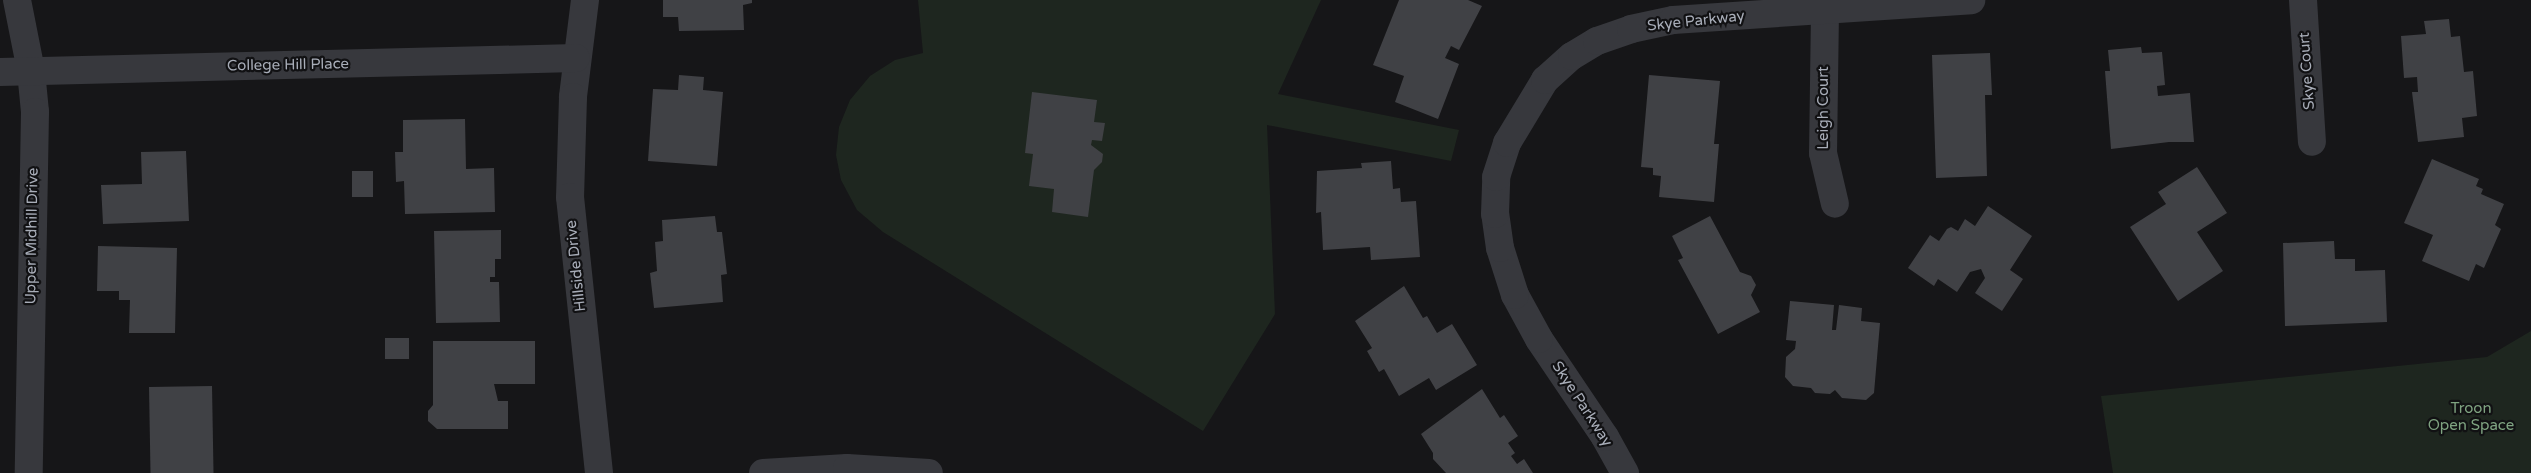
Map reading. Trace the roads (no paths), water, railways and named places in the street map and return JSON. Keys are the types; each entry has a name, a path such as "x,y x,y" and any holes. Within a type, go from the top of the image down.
{"street":[{"name":"Upper Midhill Drive","path":"17,0 31,71 35,112 29,473"},
{"name":"Hillside Drive","path":"586,0 576,58 570,197 599,473"},
{"name":"Skye Parkway","path":"1626,473 1539,339 1515,295 1500,248 1496,214 1496,177 1507,143 1545,80 1572,56 1597,41 1631,29 1673,20 1971,0"},
{"name":"Skye Court","path":"2303,0 2312,142"},
{"name":"Leigh Court","path":"1825,11 1823,153 1835,204"},
{"name":"College Hill Place","path":"0,72 576,58"},
{"path":"763,473 847,468 929,473"}],"park label":[{"name":"Troon Open Space","path":"2471,416"}]}
